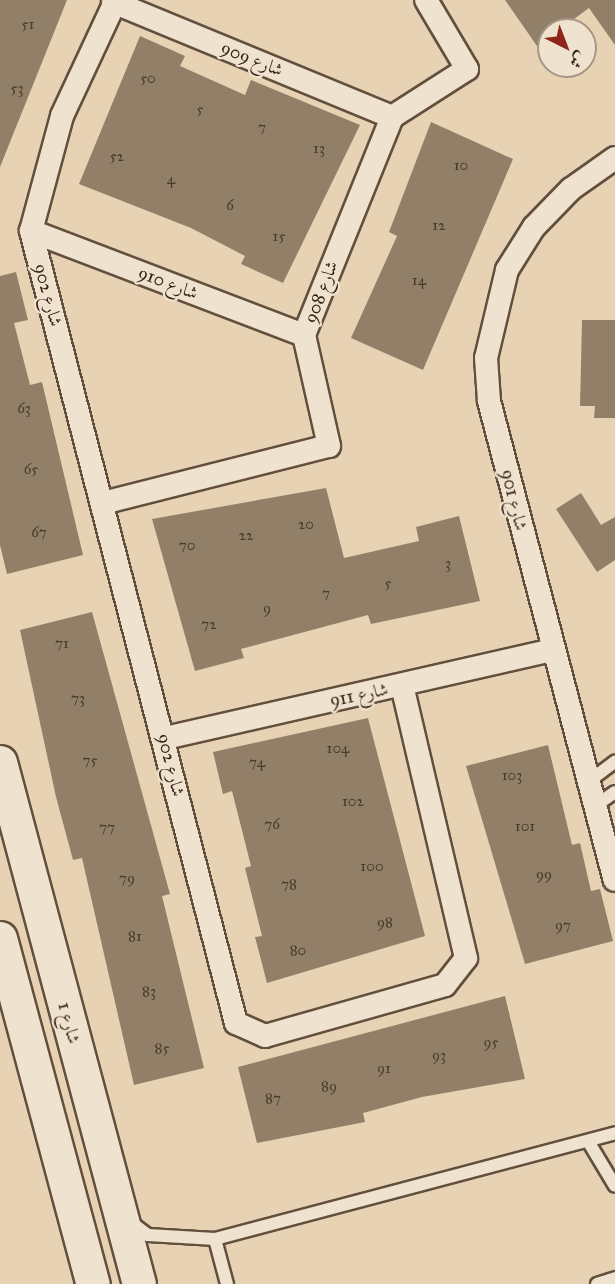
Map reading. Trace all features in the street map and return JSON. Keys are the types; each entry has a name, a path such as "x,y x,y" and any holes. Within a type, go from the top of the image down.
{"street":[{"path":"392,117 466,69 426,0"},
{"name":"شارع 909","path":"115,1 392,117"},
{"name":"شارع 902","path":"115,1 62,116 31,231 165,738 236,1023 265,1036 445,985 466,958 402,685"},
{"name":"شارع 908","path":"103,503 328,447 304,335 392,117"},
{"name":"شارع 901","path":"615,158 571,189 534,227 507,270 486,358 489,401 552,650 615,880"},
{"name":"شارع 910","path":"31,231 304,335"},
{"name":"شارع 911","path":"165,738 552,650"},
{"name":"شارع 1","path":"0,762 139,1284"},
{"path":"0,821 28,868"},
{"path":"0,938 93,1284"}],"lane":[{"path":"588,782 615,762"},
{"path":"595,806 615,792"},
{"path":"121,1215 148,1235 215,1239 615,1133"},
{"path":"588,1141 615,1182"},
{"path":"215,1239 227,1284"},
{"path":"597,1284 615,1278"}],"building":[{"path":"0,0 67,0 0,167"},
{"path":"505,0 615,0 615,45 589,8 575,18 537,18 537,46"},
{"path":"140,36 185,56 180,66 245,95 251,80 360,125 283,283 241,264 245,256 191,228 79,184"},
{"path":"431,122 513,159 423,370 351,338 397,236 389,232"},
{"path":"16,272 28,320 14,323 30,385 42,382 83,555 7,574 0,545 0,276"},
{"path":"582,320 615,320 615,418 594,418 595,406 580,406"},
{"path":"326,488 344,558 419,541 416,527 459,516 480,601 371,624 368,615 241,649 244,658 195,671 152,519"},
{"path":"581,493 601,525 615,517 615,560 597,572 556,509"},
{"path":"92,612 170,894 162,896 204,1068 134,1085 82,858 73,860 56,797 20,630"},
{"path":"368,718 425,936 267,983 255,937 262,936 245,868 251,866 232,791 223,794 213,752"},
{"path":"548,745 572,845 580,843 591,891 600,889 613,941 525,964 466,766"},
{"path":"505,996 525,1079 422,1097 363,1113 365,1122 257,1143 238,1067"}]}
